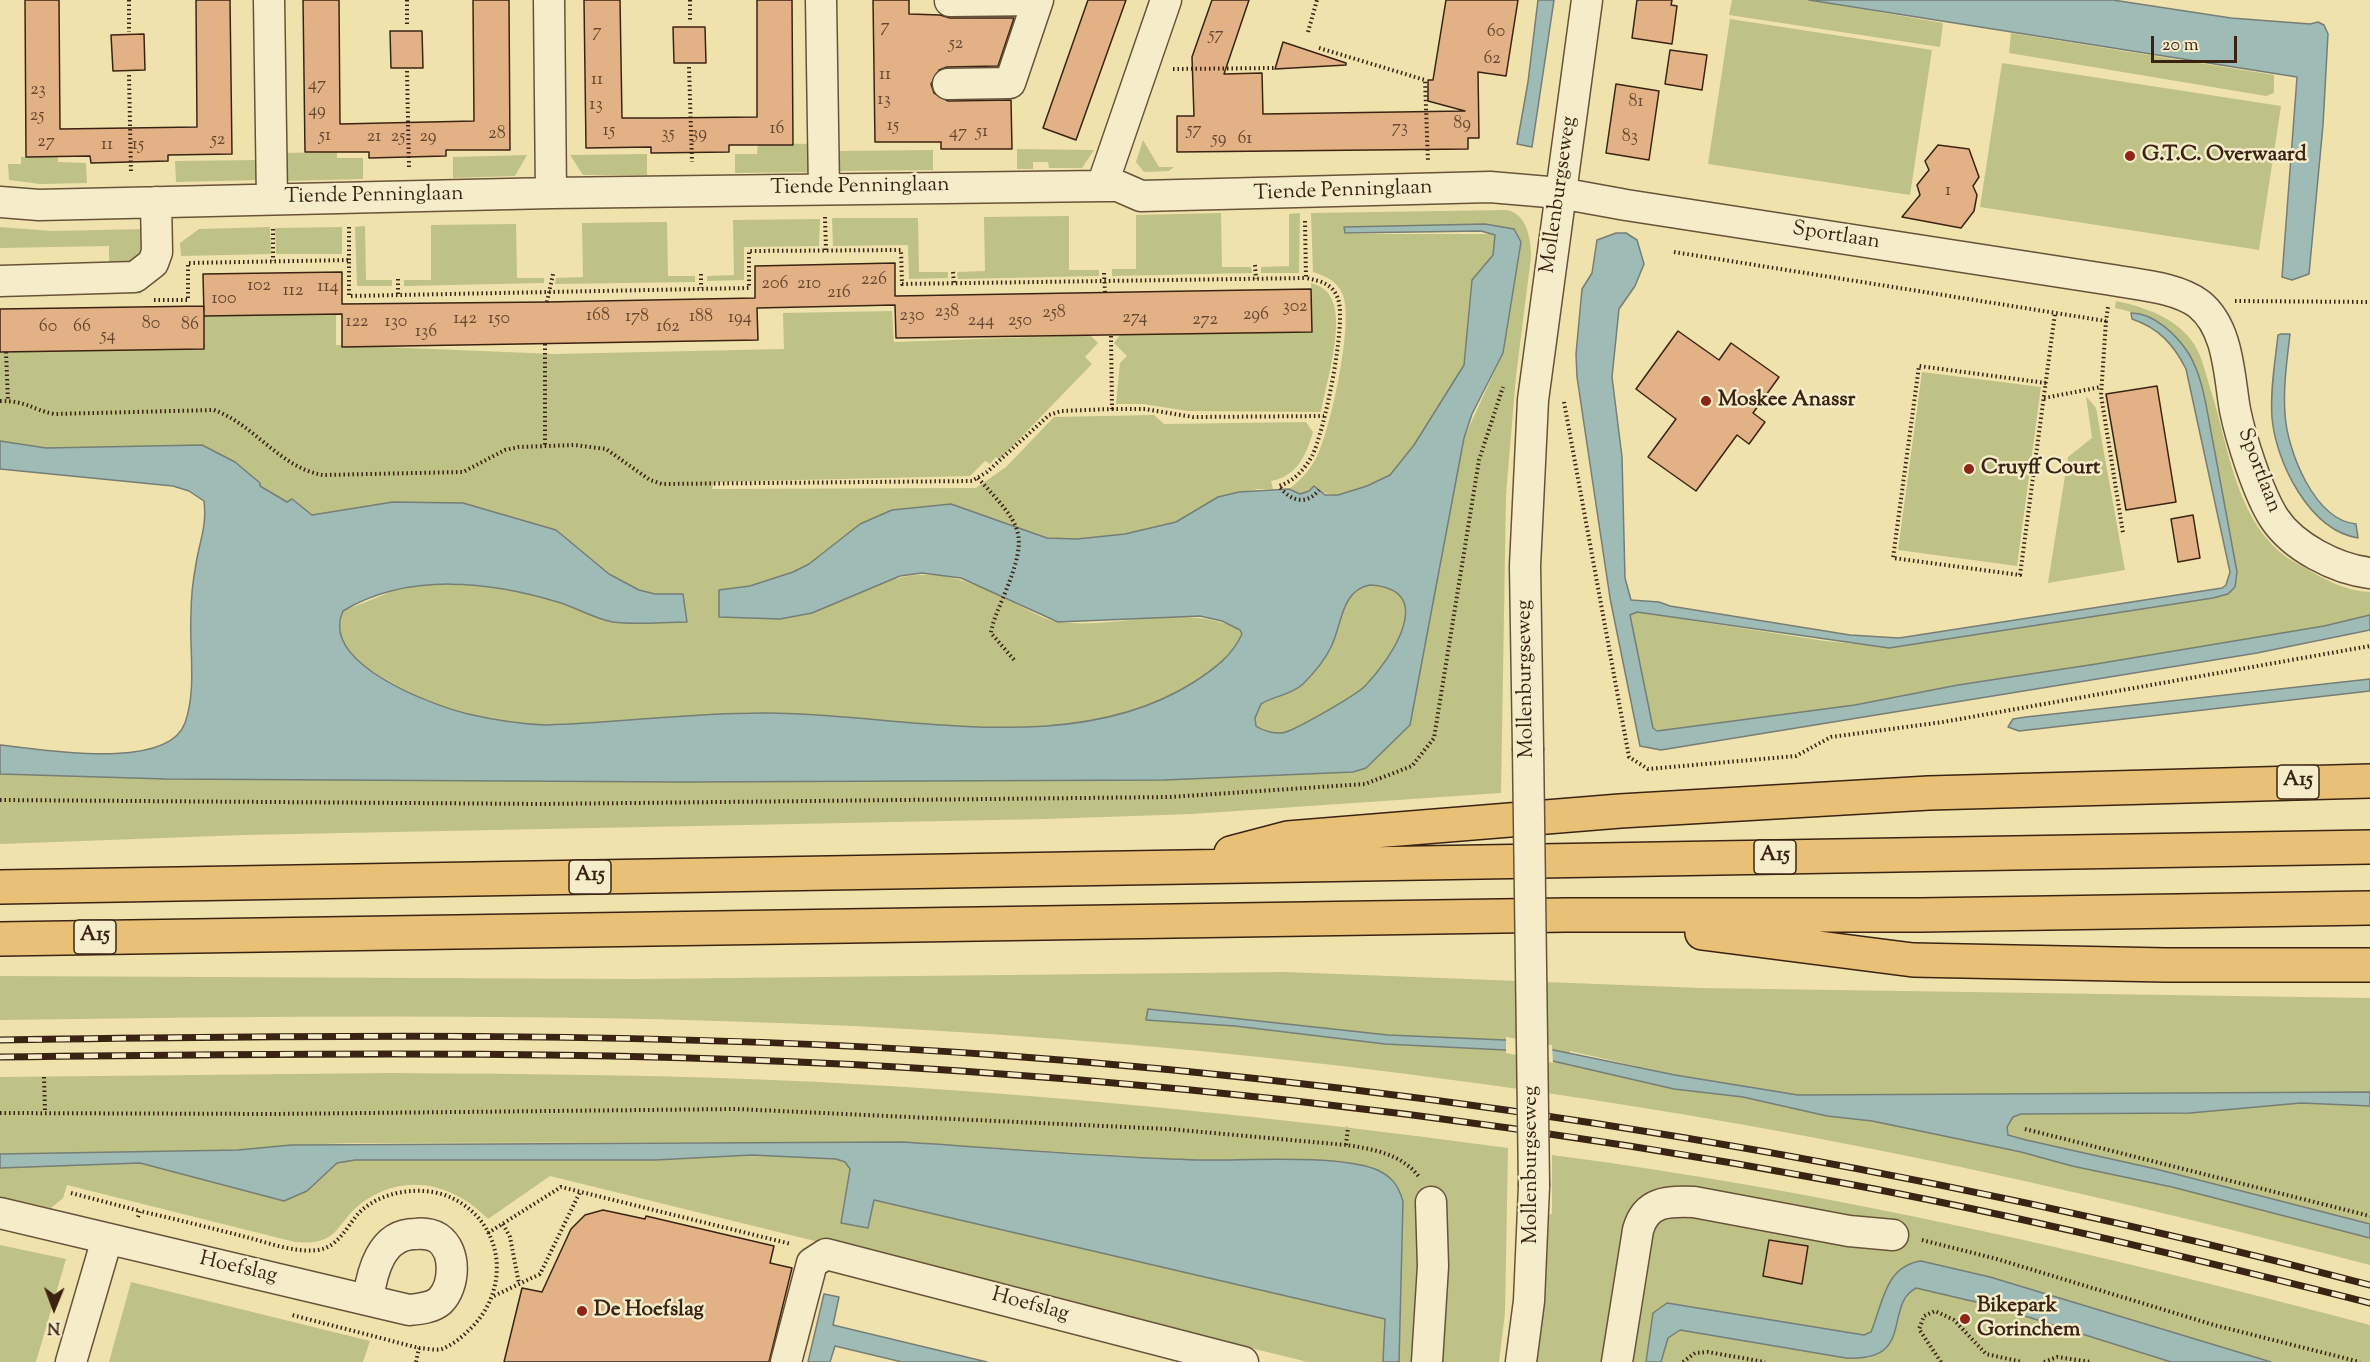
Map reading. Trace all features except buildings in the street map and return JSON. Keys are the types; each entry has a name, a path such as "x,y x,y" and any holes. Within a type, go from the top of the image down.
{"highway":[{"name":"A15","path":"1180,867 1288,838 1620,811 1929,793 2370,781"},
{"name":"A15","path":"0,887 2370,847"},
{"name":"A15","path":"0,939 1566,915 1920,915 2370,908"},
{"name":"A15","path":"1566,915 1913,960 2166,965 2370,965"}],"street":[{"path":"269,0 272,199"},
{"path":"549,0 551,193"},
{"path":"821,0 824,201"},
{"path":"948,84 1010,83 1038,0 950,1"},
{"path":"1102,186 1166,0"},
{"name":"Mollenburgseweg","path":"1521,1362 1529,1301 1534,1186 1525,566 1527,478 1534,391 1587,0"},
{"name":"Tiende Penninglaan","path":"0,202 39,205 692,191 824,201 1102,186 1118,186 1141,196 1490,188 1560,193"},
{"name":"Sportlaan","path":"1560,193 2112,280 2156,288 2199,304 2218,331 2229,363 2236,411 2252,467 2274,518 2296,541 2334,564 2370,573"},
{"path":"0,281 135,277 153,263 157,252 144,203"},
{"path":"1617,1362 1638,1230 1641,1220 1655,1204 1672,1201 1694,1202 1849,1231 1893,1235"},
{"path":"1427,1362 1433,1266 1431,1202"},
{"name":"Hoefslag","path":"0,1213 368,1299"},
{"path":"70,1362 107,1239"},
{"name":"Hoefslag","path":"818,1257 826,1254 834,1255 1243,1362"},
{"path":"786,1362 812,1263 818,1257"}],"path":[{"path":"129,0 129,32"},
{"path":"407,0 407,26"},
{"path":"690,0 690,21"},
{"path":"1308,32 1317,0"},
{"path":"1319,48 1425,80 1429,189"},
{"path":"689,67 692,191"},
{"path":"1142,69 1275,68"},
{"path":"407,70 409,196"},
{"path":"129,75 144,203"},
{"path":"1305,193 1306,278"},
{"path":"824,201 826,250"},
{"path":"142,300 188,300 188,263 349,260 349,296 749,288 748,251 901,250 902,284 1306,278 1328,285 1339,300 1337,351 1324,416 1313,455 1297,476 1279,486 1292,499 1302,500 1315,496 1319,490"},
{"name":"Sportlaan","path":"1674,252 2106,321"},
{"path":"1256,265 1256,279"},
{"path":"953,272 954,283"},
{"path":"1104,273 1104,292"},
{"path":"547,302 553,274"},
{"path":"701,274 701,288"},
{"path":"398,279 398,295"},
{"path":"2112,280 2101,387 2123,533"},
{"path":"2199,304 2243,301 2370,302"},
{"path":"2046,383 1918,366 1893,558 2020,575 2044,398 2046,383 2055,313"},
{"path":"1111,335 1112,409"},
{"path":"545,344 545,446"},
{"path":"6,352 8,401"},
{"path":"0,800 554,804 1170,796 1365,784 1412,766 1434,738 1479,460 1504,384"},
{"path":"2044,398 2101,387"},
{"path":"1564,400 1629,757 1648,769 1796,756 1831,737 1954,720 2370,646"},
{"path":"0,401 23,402 54,414 214,410 229,417 301,469 323,475 463,472 505,450 575,445 606,450 650,480 670,485 972,481 1049,415 1061,411 1145,409 1193,417 1324,416"},
{"path":"978,478 1007,510 1016,526 1021,546 991,633 996,642 1015,661"},
{"path":"44,1077 45,1112"},
{"path":"0,1113 273,1114 736,1109 1169,1128 1370,1149 1398,1158 1414,1170 1424,1183 1431,1202"},
{"path":"1346,1145 1348,1127"},
{"path":"2025,1129 2370,1216"},
{"path":"488,1233 561,1187 804,1247 818,1257"},
{"path":"494,1296 540,1274 580,1192"},
{"path":"70,1193 140,1210"},
{"path":"502,1224 510,1237 519,1284"},
{"path":"1893,1235 1942,1244 2214,1325 2360,1362"},
{"path":"1941,1362 1919,1329 1924,1316 1935,1311 1954,1320 1986,1354 2022,1362"},
{"path":"416,1362 419,1348"},
{"path":"1683,1362 1695,1353 1708,1352 1765,1362"},
{"path":"2044,1362 2057,1357 2091,1362"}],"green space":[{"path":"1732,0 1809,0 1943,23 1940,47 1729,15"},
{"path":"1730,19 1932,50 1910,195 1708,164"},
{"path":"2011,33 2274,75 2274,93 2266,96 2009,53"},
{"name":"G.T.C. Overwaard","path":"2002,63 2281,106 2259,250 1980,207"},
{"path":"1143,140 1159,167 1174,167 1169,171 1144,172 1136,162"},
{"path":"758,143 813,144 814,172 735,173 735,154 757,154"},
{"path":"1017,149 1094,150 1082,168 1049,168 1048,162 1033,162 1033,169 1017,169"},
{"path":"933,150 933,170 839,171 838,151"},
{"path":"337,152 337,158 363,158 363,179 284,181 284,153"},
{"path":"647,154 647,175 583,175 570,155"},
{"path":"527,155 515,176 453,178 453,157"},
{"path":"21,157 58,157 58,162 86,163 87,183 40,184 9,180 8,164 21,164"},
{"path":"260,160 261,180 176,182 175,161"},
{"path":"1506,210 1513,212 1523,221 1529,235 1531,257 1516,376 1506,495 1501,793 1192,814 1045,819 244,835 0,844 0,774 166,779 681,782 1009,780 1353,772 1366,768 1464,438 1503,353 1521,242 1514,230 1484,224 1345,227 1346,234 1495,234 1493,255 1471,285 1464,365 1414,445 1390,475 1367,486 1338,495 1309,491 1300,494 1289,489 1309,469 1323,440 1340,373 1346,325 1345,306 1340,289 1330,279 1313,272 1311,213"},
{"path":"1221,213 1222,267 1251,267 1252,273 1112,276 1112,269 1136,269 1136,215"},
{"path":"1300,213 1299,273 1261,273 1261,267 1289,266 1289,214"},
{"path":"1069,216 1069,270 1099,270 1099,276 958,279 957,272 985,271 984,217"},
{"path":"832,218 918,218 919,272 948,272 948,278 909,279 908,245 833,246"},
{"path":"820,219 819,246 744,247 744,280 707,281 707,276 734,275 733,220"},
{"path":"667,222 668,276 695,276 695,282 555,284 556,278 583,277 582,223"},
{"path":"516,224 517,278 544,278 544,283 404,286 404,280 431,280 431,225"},
{"path":"365,226 366,280 392,280 392,286 357,286 355,227"},
{"path":"0,227 52,231 145,229 144,251 132,263 109,265 109,246 0,248"},
{"path":"270,227 271,254 181,256 180,243 199,229"},
{"path":"342,227 342,254 276,254 275,228"},
{"path":"1311,283 1326,291 1335,311 1335,339 1321,412 1188,411 1143,404 1116,404 1120,363 1127,356 1114,343 1120,335 1312,332"},
{"path":"2116,301 2160,315 2187,335 2202,361 2235,477 2253,518 2265,536 2290,559 2337,585 2370,592 2370,615 2324,626 1958,685 1855,705 1660,731 1653,728 1630,614 1636,612 1825,641 1888,647 1973,635 2235,587 2206,402 2199,374 2188,352 2173,335 2147,318 2115,308"},
{"path":"892,311 894,342 1090,335 1098,343 1085,357 1092,364 999,460 996,457 990,464 985,461 970,476 714,482 712,489 976,488 1006,467 1054,417 1154,415 1164,424 1306,422 1313,432 1307,449 1294,470 1288,475 1271,481 1273,489 1258,489 1218,497 1176,522 1125,534 1077,539 1047,539 951,504 881,584 917,575 950,577 983,588 1042,617 1059,622 1105,623 1173,617 1218,622 1240,630 1242,634 1233,649 1221,661 1193,682 1146,706 1095,720 1041,727 929,726 766,713 706,715 585,726 524,725 504,722 463,713 404,689 361,663 344,644 339,628 343,611 401,588 393,502 312,515 292,500 287,502 260,486 0,441 0,351 199,350 199,316 336,314 336,345 554,354 784,349 783,313"},
{"name":"Cruyff Court","path":"1922,372 2041,387 2017,566 1898,550"},
{"path":"2086,396 2096,408 2125,570 2048,583 2068,457 2092,438"},
{"path":"1370,585 1391,589 1402,599 1406,612 1396,643 1376,674 1350,697 1293,729 1274,733 1255,726 1255,718 1261,704 1285,694 1331,647 1350,595 1359,587"},
{"path":"1285,972 1701,988 2370,998 2370,1092 1798,1095 1675,1075 1570,1051 1568,1062 1674,1089 1743,1097 1827,1116 1872,1121 2172,1187 2370,1238 2370,1265 2020,1180 1885,1151 1749,1126 1476,1083 1200,1051 925,1030 694,1020 347,1017 0,1020 0,976 637,979"},
{"path":"391,1073 712,1078 906,1087 1164,1108 1336,1126 1508,1148 1505,1313 1499,1362 1399,1362 1403,1201 1327,1162 1195,1160 902,1142 354,1143 238,1150 0,1154 0,1077"},
{"path":"2301,1103 2370,1106 2370,1224 2156,1169 2026,1140 2008,1135 2007,1127 2013,1117 2021,1114 2190,1113"},
{"path":"752,1155 836,1159 845,1162 850,1168 842,1223 874,1200 1385,1319 1383,1362 1308,1362 550,1176 488,1219 475,1207 446,1191 430,1186 398,1186 382,1191 366,1200 330,1236 311,1242 295,1242 67,1185 63,1198 51,1208 0,1197 0,1168 140,1163 198,1178 328,1170 337,1163 355,1160 655,1160"},
{"path":"1552,1155 1758,1187 1861,1206 2066,1250 2269,1299 2370,1325 2370,1362 2271,1362 1990,1277 1921,1261 1879,1313 1871,1332 1864,1335 1735,1314 1653,1313 1646,1362 1629,1362 1654,1223 1691,1209 1897,1250 1901,1232 1653,1192 1641,1197 1633,1208 1608,1362 1534,1362 1546,1215 1552,1214"},
{"path":"0,1245 66,1259 36,1362 0,1362"},
{"path":"131,1282 370,1341 363,1362 109,1362"},
{"name":"Bikepark Gorinchem","path":"1916,1288 1993,1306 2171,1362 1661,1362 1668,1338 1680,1330 1846,1358 1870,1358 1899,1309"}],"water":[{"path":"1538,0 1554,0 1532,147 1517,144 1528,82"},
{"path":"1809,0 2113,0 2231,18 2310,24 2318,22 2324,25 2328,34 2323,125 2309,274 2292,280 2282,277 2297,77"},
{"path":"1485,224 1514,229 1521,242 1503,353 1472,414 1464,438 1410,725 1366,768 1353,772 1165,780 681,782 166,779 0,774 0,745 72,753 129,753 154,748 174,738 185,723 191,697 192,595 205,510 204,501 189,491 173,486 0,469 0,441 46,448 202,445 235,462 260,483 260,486 287,502 292,499 312,515 393,502 463,503 556,530 609,574 639,590 655,594 683,594 687,622 613,622 534,595 507,589 450,584 395,590 343,611 340,630 347,648 362,664 383,679 406,691 468,714 526,724 546,725 712,714 768,713 986,727 1041,726 1095,720 1146,706 1194,682 1215,667 1238,642 1242,634 1240,630 1222,621 1200,616 1058,622 961,578 922,573 900,576 812,613 780,619 719,617 719,590 750,586 793,572 809,564 860,524 892,510 951,504 1047,538 1077,539 1125,534 1176,522 1218,497 1239,492 1289,489 1300,494 1309,491 1314,486 1325,495 1338,495 1367,486 1390,475 1414,445 1464,365 1472,280 1493,255 1495,235 1481,231 1345,233 1344,227","holes":["1370,585 1391,589 1402,599 1406,612 1403,627 1386,659 1365,686 1327,711 1286,732 1270,732 1256,726 1255,718 1261,704 1298,688 1322,662 1335,638 1344,610 1353,594 1360,588"]},
{"path":"1616,233 1626,233 1637,240 1644,264 1635,286 1619,309 1612,377 1622,457 1625,578 1631,600 1659,602 1670,606 1850,635 1899,638 2222,588 2226,585 2230,572 2186,369 2165,338 2150,327 2132,319 2131,313 2148,317 2164,326 2184,347 2194,364 2204,396 2237,572 2235,587 2228,594 2213,598 1889,648 1637,612 1630,615 1653,728 1657,731 1855,705 1958,685 2324,626 2370,615 2370,630 2257,653 1661,750 1640,746 1610,598 1577,377 1576,354 1582,289 1592,273 1597,240"},
{"path":"2290,334 2285,384 2285,414 2297,464 2305,481 2327,510 2341,520 2356,524 2358,538 2340,532 2324,522 2310,508 2298,492 2280,454 2272,408 2273,376 2278,335"},
{"path":"2370,679 2370,691 2019,731 2008,727 2013,719 2026,717"},
{"path":"1148,1009 1388,1035 1505,1040 1675,1075 1798,1095 2370,1092 2370,1106 2301,1103 2190,1113 2021,1114 2013,1117 2007,1127 2008,1135 2026,1140 2156,1169 2370,1224 2370,1238 2172,1187 2072,1166 2021,1152 1872,1121 1827,1116 1743,1097 1674,1089 1505,1050 1385,1044 1235,1026 1146,1020"},
{"path":"902,1142 1161,1159 1336,1161 1375,1169 1393,1182 1403,1201 1399,1362 1383,1362 1385,1319 874,1200 868,1228 841,1223 850,1169 845,1162 836,1159 752,1155 655,1160 355,1160 337,1163 307,1191 284,1201 140,1163 0,1168 0,1154 238,1150 291,1145"},
{"path":"1921,1261 1990,1277 2271,1362 2171,1362 1993,1306 1916,1288 1906,1296 1890,1342 1882,1351 1868,1357 1846,1358 1680,1330 1668,1338 1661,1362 1646,1362 1653,1313 1667,1303 1864,1335 1871,1332 1893,1278 1909,1264"},
{"path":"824,1294 839,1297 833,1325 987,1362 902,1362 835,1346 830,1362 808,1362"}],"pier":[{"path":"1506,1037 1552,1045 1553,1063 1506,1053"}],"railway":[{"path":"0,1040 374,1036 623,1038 872,1047 1171,1070 1344,1089 1517,1112 1860,1169 2031,1204 2370,1285"},
{"path":"0,1057 480,1054 721,1059 961,1071 1183,1089 1404,1114 1733,1163 1909,1196 2041,1224 2370,1303"}],"place":[{"name":"G.T.C. Overwaard","path":"2130,156"},
{"name":"Moskee Anassr","path":"1706,401"},
{"name":"Cruyff Court","path":"1969,469"},
{"name":"De Hoefslag","path":"582,1311"},
{"name":"Bikepark Gorinchem","path":"1965,1319"}]}
